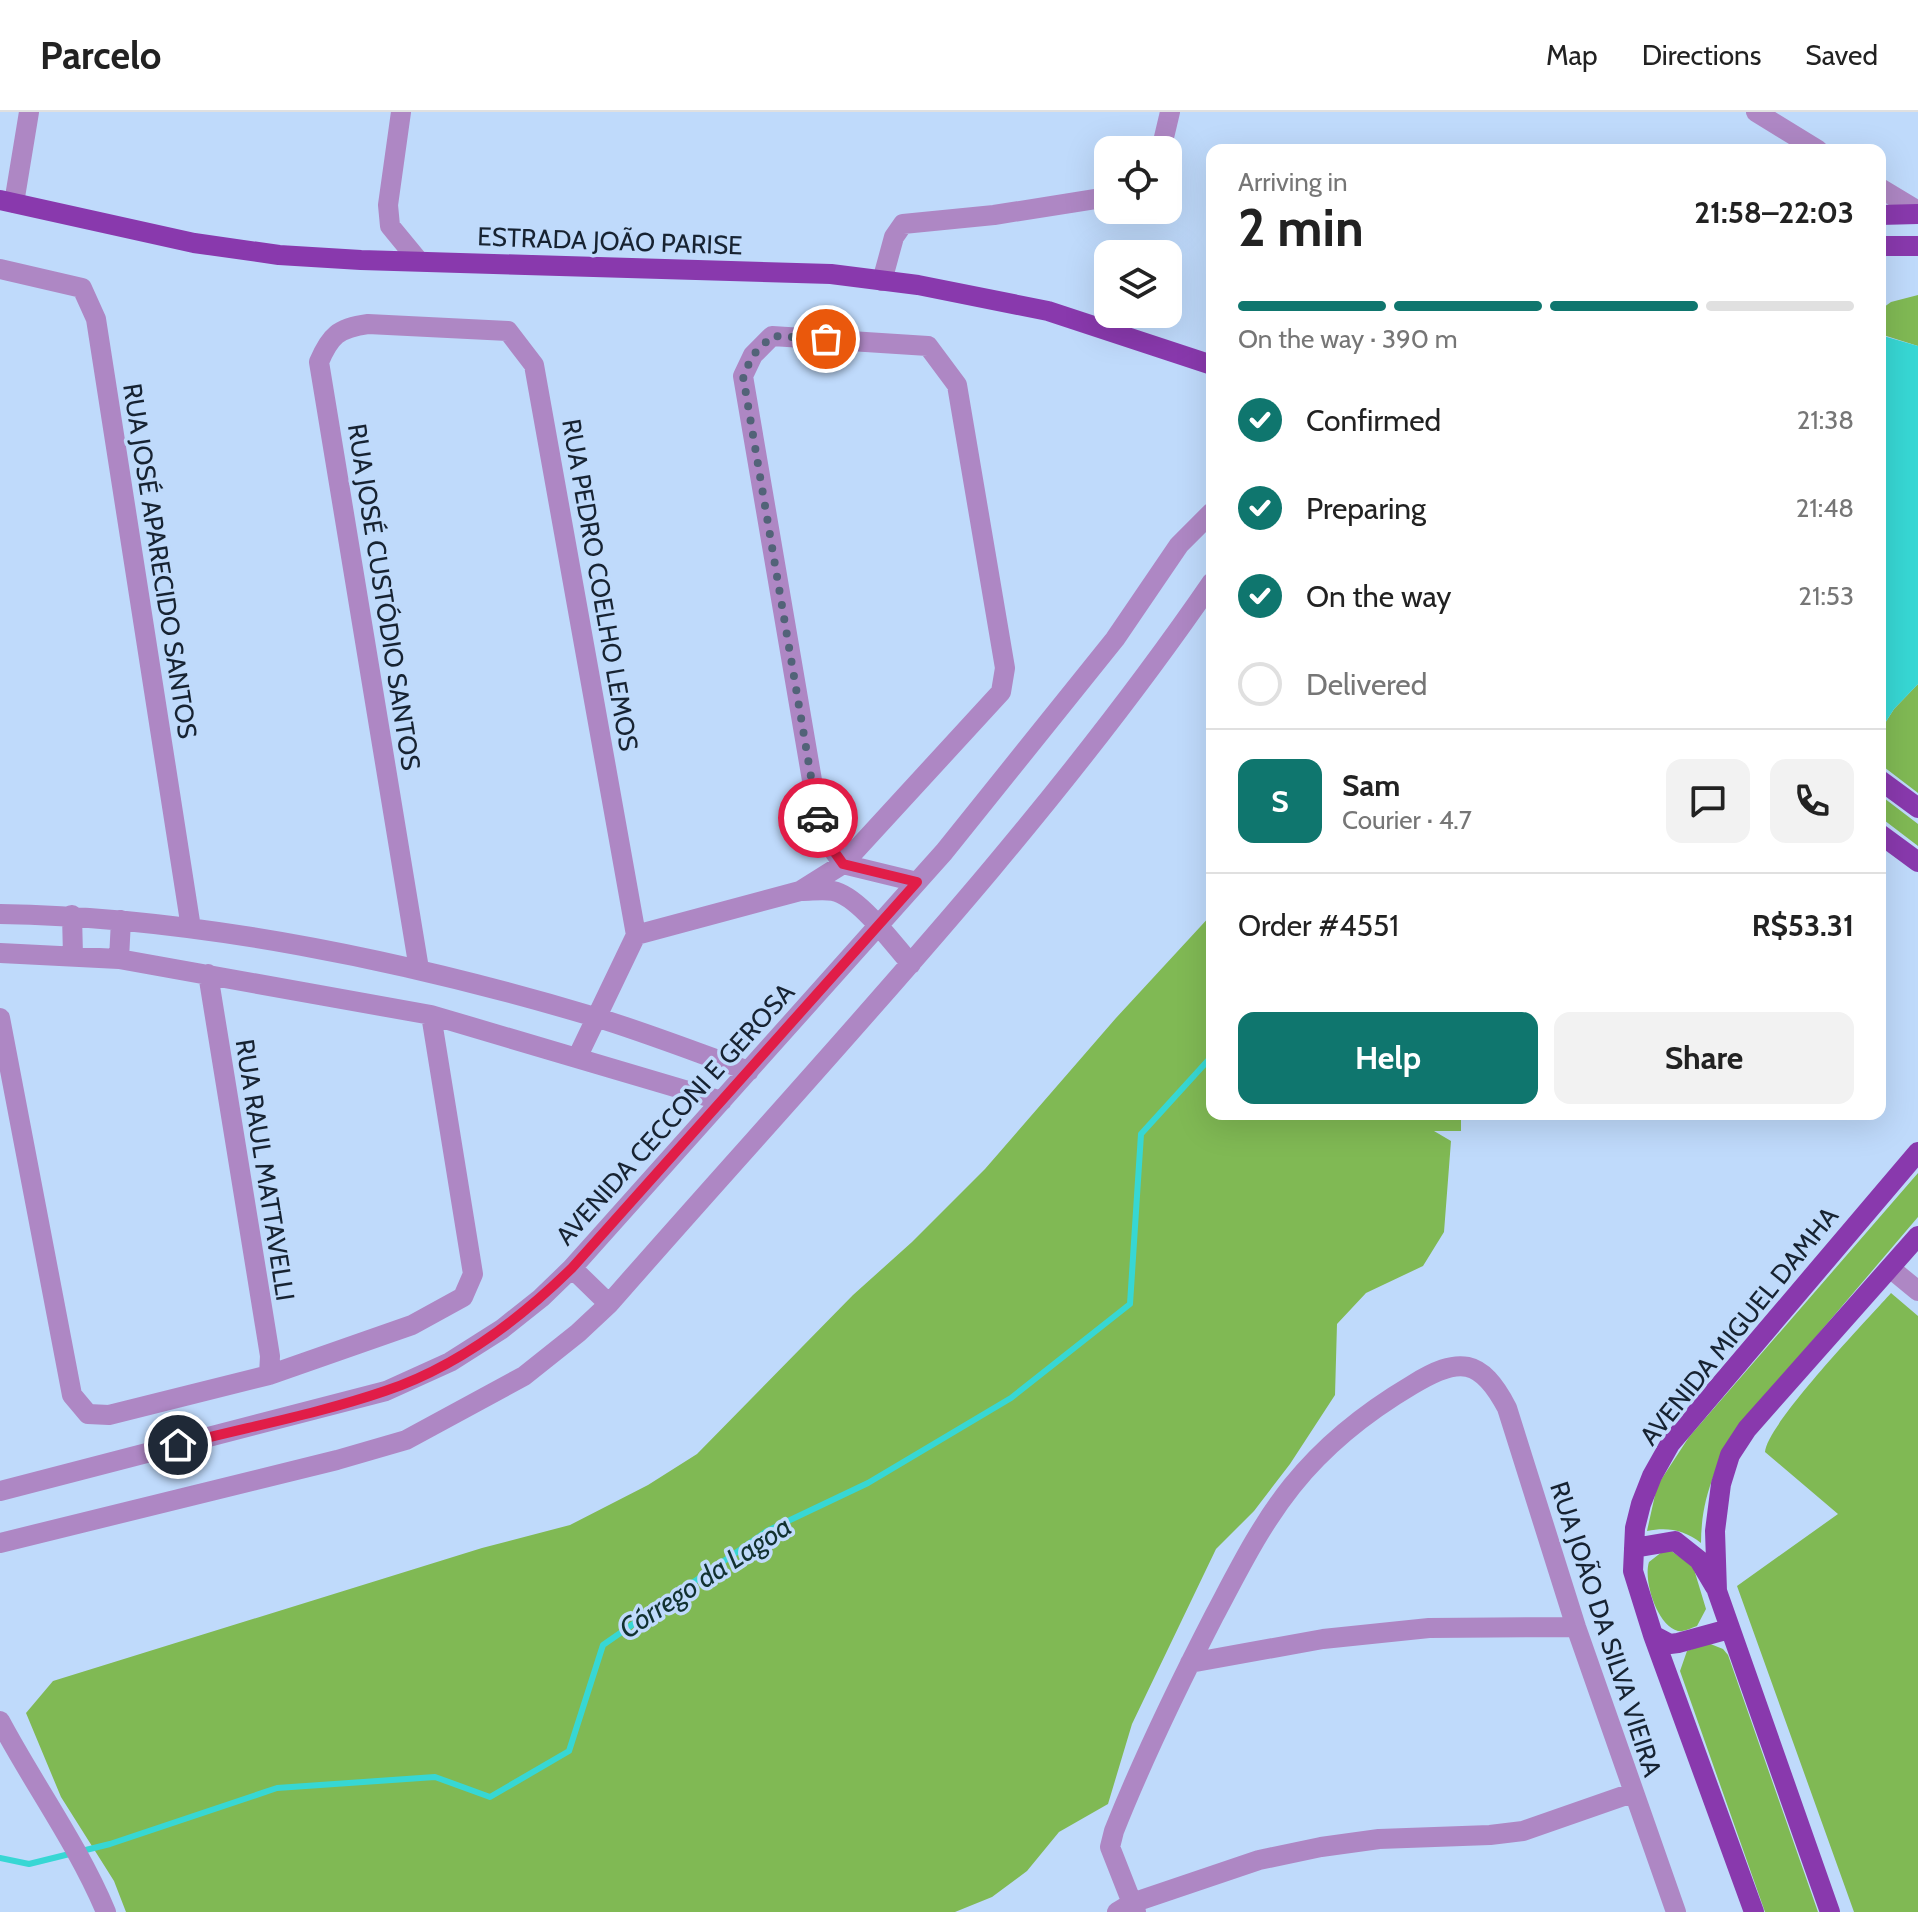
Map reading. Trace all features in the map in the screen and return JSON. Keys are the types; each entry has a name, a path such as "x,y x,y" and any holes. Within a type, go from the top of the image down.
{"main road":[{"name":"ESTRADA JOÃO PARISE","path":"7,202 194,243 279,255 831,274 993,299 1048,311 1206,363"},
{"path":"1886,215 1918,213"},
{"path":"1886,246 1918,246"},
{"path":"1886,784 1918,808"},
{"path":"1886,838 1918,862"},
{"name":"AVENIDA MIGUEL DAMHA","path":"1754,1912 1653,1635 1633,1571 1641,1504 1670,1444 1918,1152"},
{"path":"1717,1591 1715,1531 1721,1484 1730,1455 1747,1429 1918,1236"},
{"path":"1634,1548 1675,1541 1699,1560 1717,1591 1830,1912"},
{"path":"1653,1635 1670,1644 1729,1629"}],"street":[{"path":"7,202 29,112"},
{"path":"401,112 388,205 390,226 418,260"},
{"path":"1164,136 1170,112"},
{"path":"1756,112 1808,144"},
{"path":"1886,192 1918,213"},
{"path":"882,281 894,237 903,224 994,215 1094,199"},
{"name":"RUA JOSÉ APARECIDO SANTOS","path":"0,269 82,288 96,319 191,928"},
{"name":"RUA JOSÉ CUSTÓDIO SANTOS","path":"419,969 319,362 328,339 351,326 429,327"},
{"name":"RUA PEDRO COELHO LEMOS","path":"429,327 508,331 534,365 636,935"},
{"path":"800,891 843,864 1001,692 1005,668 957,385 928,346 772,336 753,355 743,376 821,833 843,864 917,882"},
{"name":"AVENIDA CECCONI E GEROSA","path":"0,1491 386,1391 450,1362 502,1329 541,1298 572,1268 749,1071 996,790 1115,639 1179,545 1206,518"},
{"path":"0,1543 337,1460 406,1440 524,1376 609,1304 911,964 1080,762 1206,590"},
{"path":"577,1058 636,935 800,891 832,891 859,905 911,964"},
{"path":"0,914 72,915 191,928 419,969 597,1017 749,1071"},
{"path":"72,915 73,956"},
{"path":"119,959 121,920"},
{"path":"0,953 119,959 431,1015 722,1101"},
{"name":"RUA RAUL MATTAVELLI","path":"208,974 270,1356 269,1375"},
{"path":"0,1018 72,1395 88,1414 109,1415 269,1375 412,1325 463,1297 473,1274 431,1015"},
{"path":"572,1268 609,1304"},
{"path":"1890,1268 1918,1291"},
{"name":"RUA JOÃO DA SILVA VIEIRA","path":"1190,1663 1259,1530 1294,1483 1342,1435 1389,1398 1454,1364 1478,1368 1495,1385 1507,1408 1576,1627 1676,1912"},
{"path":"1576,1627 1429,1628 1323,1639 1190,1663 1123,1808 1110,1847 1129,1909 1259,1860 1379,1839 1523,1831 1632,1793"},
{"path":"0,1721 31,1780 89,1873 106,1912"}],"shaded area":[{"path":"1918,295 1918,346 1886,336 1886,306"},
{"path":"1886,337 1918,346 1918,684 1886,722"},
{"path":"1918,684 1918,793 1886,769 1886,722"},
{"path":"1886,800 1918,824 1918,846 1886,822"},
{"path":"1206,920 1206,1120 1461,1120 1461,1131 1434,1131 1451,1141 1444,1232 1423,1266 1366,1293 1337,1324 1335,1395 1290,1464 1254,1511 1216,1549 1132,1724 1108,1804 1059,1832 1027,1871 992,1897 955,1912 126,1912 114,1881 61,1797 26,1713 53,1681 482,1548 570,1525 648,1485 697,1454 853,1295 912,1242 985,1169 1116,1018"},
{"path":"1918,1173 1918,1217 1739,1427 1717,1468 1707,1496 1701,1543 1676,1531 1647,1531 1657,1486 1689,1437"},
{"path":"1891,1293 1918,1316 1918,1912 1854,1912 1737,1586 1838,1514 1765,1452 1770,1438 1799,1397"},
{"path":"1667,1548 1693,1566 1706,1609 1697,1626 1683,1631 1670,1627 1664,1621 1653,1601 1648,1580 1649,1562"},
{"path":"1708,1643 1723,1649 1728,1655 1818,1912 1765,1912 1680,1671 1687,1651"}],"waterway":[{"name":"Córrego da Lagoa","path":"0,1858 29,1864 110,1844 277,1788 435,1777 490,1797 569,1751 603,1645 767,1531 868,1483 1011,1398 1130,1304 1141,1134 1206,1063"}],"way so far":[{"path":"818,818 743,376 753,355 772,336 826,339"}],"route":[{"path":"178,1445 386,1391 450,1362 502,1329 572,1268 917,882 843,864 821,833 818,818"}]}
